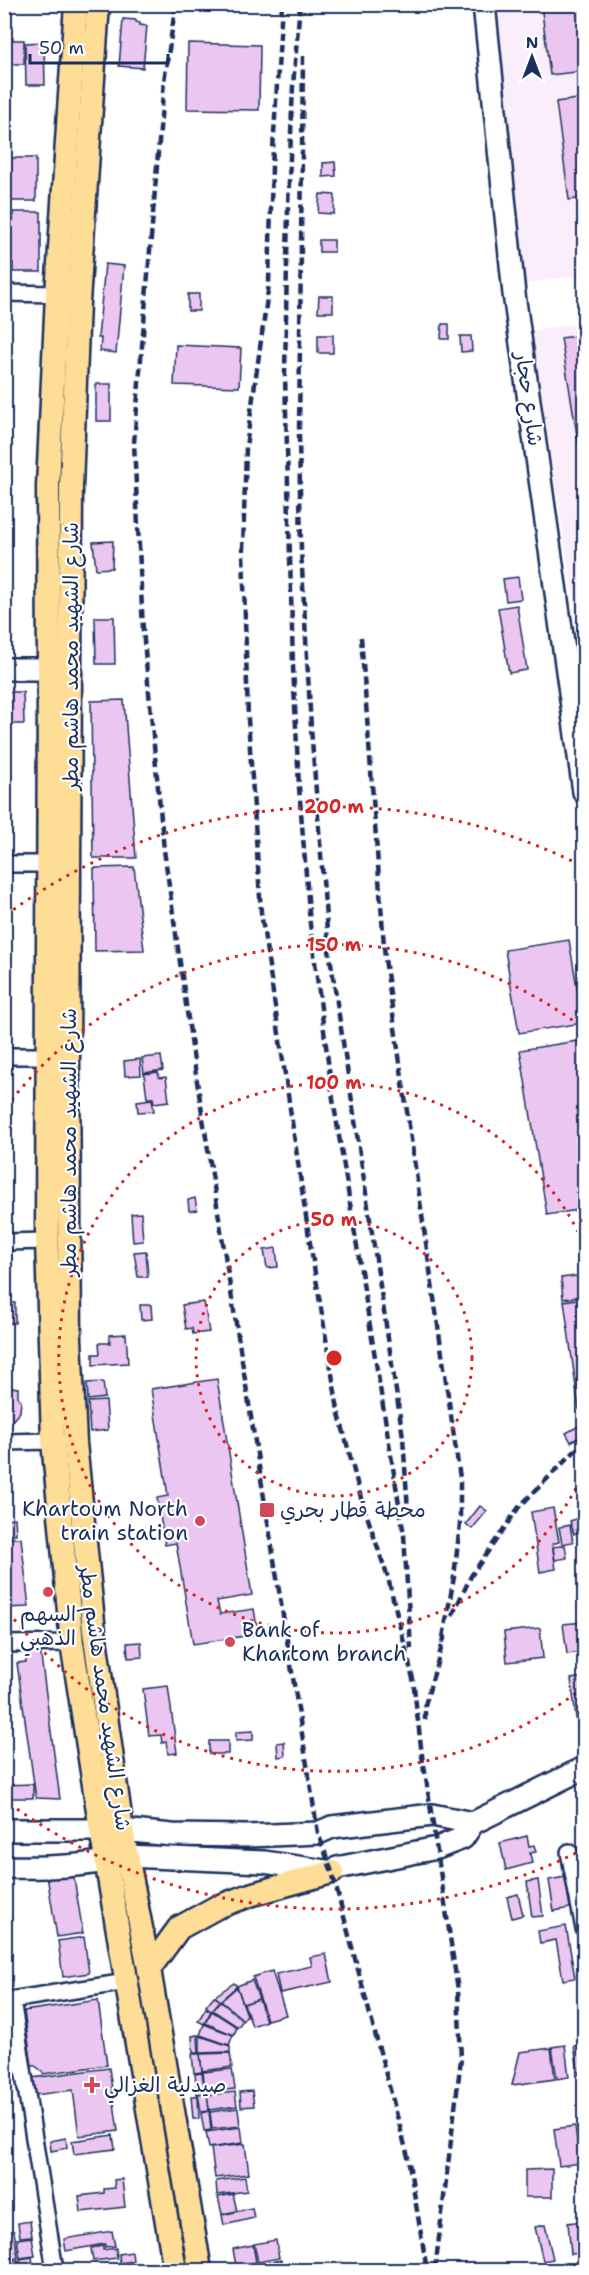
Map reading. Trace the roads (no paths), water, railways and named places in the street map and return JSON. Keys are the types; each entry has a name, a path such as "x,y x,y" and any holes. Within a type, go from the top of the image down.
{"main road":[{"name":"شارع الشهيد محمد هاشم مطر","path":"76,4 57,294 48,486 60,669 68,1052 70,1351 75,1443 112,1830"},
{"name":"شارع الشهيد محمد هاشم مطر","path":"98,4 77,325 71,487 48,864 47,1241 53,1441 72,1643 117,1859 127,1982 175,2271"},
{"name":"شارع الشهيد محمد هاشم مطر","path":"117,1859 149,1969 200,2271"},
{"path":"149,1969 179,1928 217,1907 253,1894 332,1872"}],"street":[{"name":"شارع حجار","path":"484,4 514,294 585,792"},
{"path":"4,292 57,294"},
{"path":"4,669 60,669"},
{"path":"4,864 48,864"},
{"path":"4,1056 47,1056"},
{"path":"4,1242 47,1241"},
{"path":"4,1442 53,1441"},
{"path":"4,1644 72,1643"},
{"path":"4,1867 42,1868 117,1859 264,1862 332,1872 337,1868 437,1848 463,1838 473,1823 585,1768"},
{"path":"4,1830 112,1830 172,1835 248,1836 318,1833 332,1827 432,1815 473,1823"},
{"path":"569,1852 585,1929"},
{"path":"55,2271 8,2000 127,1982"}],"railway":[{"path":"176,4 164,81 134,443 143,630 164,850 196,1075 318,1833 332,1872 408,2157 427,2270"},
{"path":"282,4 272,166 269,284 246,447 243,550 248,719 261,912 309,1237 338,1410 361,1498 388,1578 413,1679 424,1772"},
{"path":"300,4 293,86 288,206 285,375 293,666 299,787 310,924 333,1099 404,1535 411,1649"},
{"path":"303,56 299,434 301,550 311,728 328,943 403,1437 408,1511"},
{"path":"361,637 385,959 460,1478 460,1524 454,1577 442,1643"},
{"path":"452,1616 471,1576 519,1507 584,1444"},
{"path":"425,1720 425,1705 445,1635"},
{"path":"424,1765 458,1990 461,2059 435,2270"}],"place":[{"name":"محطة قطار بحري","path":"267,1510"},
{"name":"Khartoum North train station","path":"200,1521"},
{"name":"السهم الذهبي","path":"48,1592"},
{"name":"Bank of Khartom branch","path":"230,1642"},
{"name":"صيدلية الغزالي","path":"92,2085"}]}
